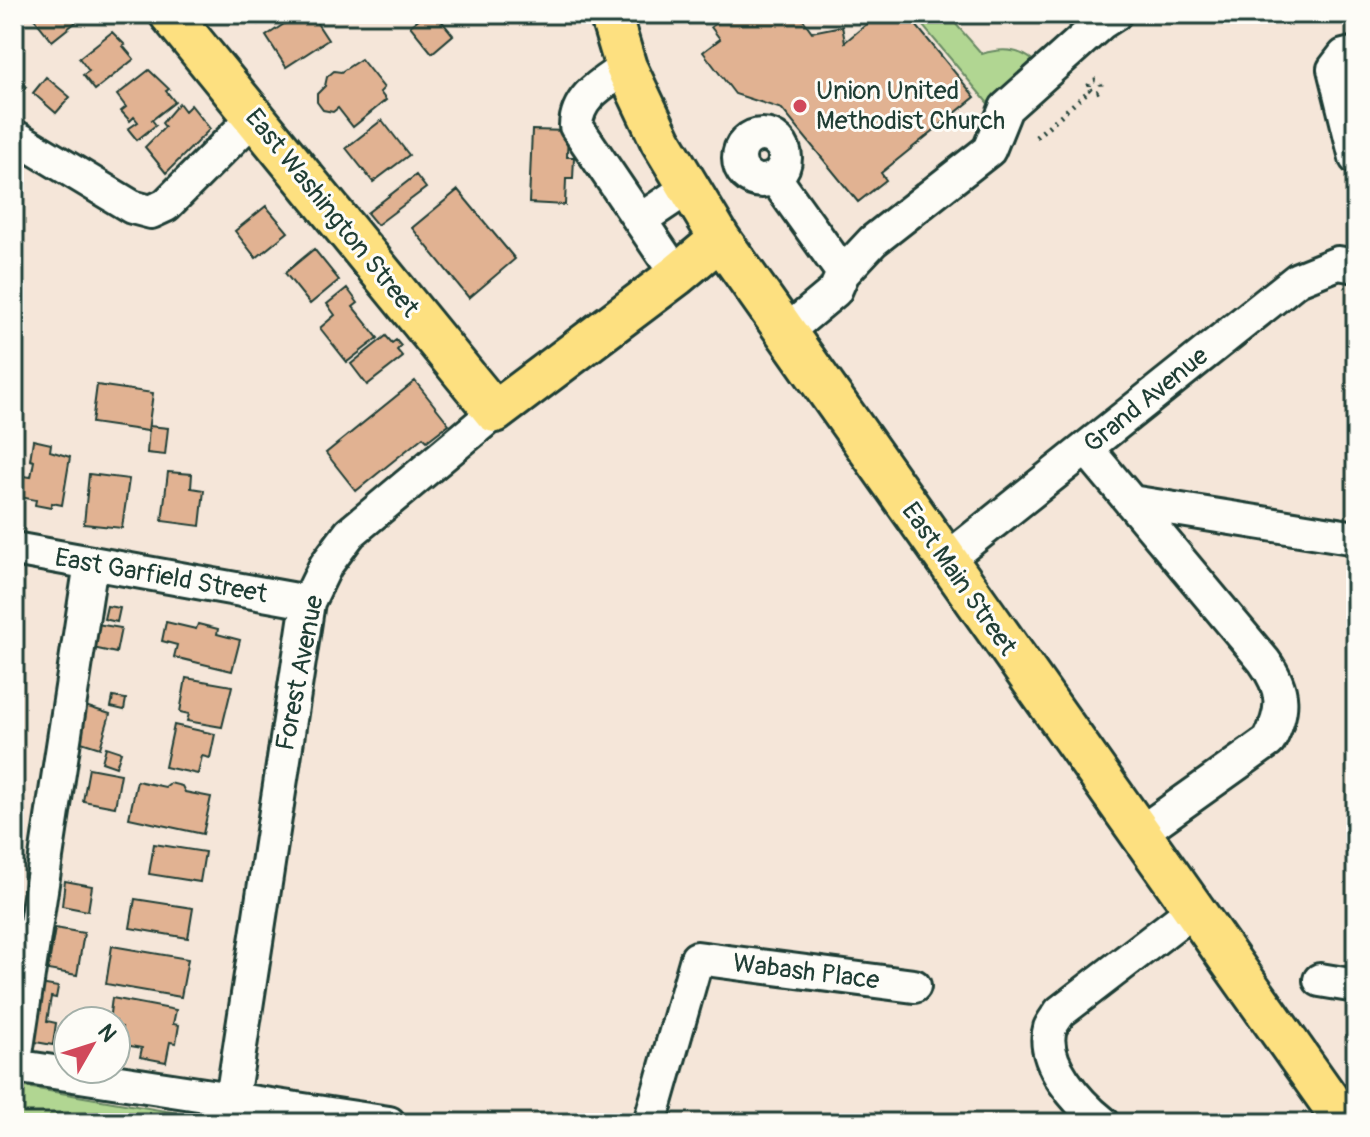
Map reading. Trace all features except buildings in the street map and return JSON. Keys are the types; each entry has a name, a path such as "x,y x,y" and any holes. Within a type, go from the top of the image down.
{"main road":[{"name":"East Washington Street","path":"170,14 495,412"},
{"name":"East Main Street","path":"610,14 626,67 661,141 720,239 1345,1123"},
{"name":"Forest Avenue","path":"495,412 720,239"}],"street":[{"path":"786,332 835,291 843,273 873,241 989,150 1006,108 1115,14"},
{"path":"1356,53 1344,56 1334,69 1356,158"},
{"path":"626,67 588,94 576,114 576,126 677,275"},
{"path":"14,136 132,207 151,212 166,205 254,117"},
{"path":"775,178 843,273"},
{"path":"640,220 689,187"},
{"name":"Grand Avenue","path":"946,560 1298,279 1338,263 1355,260"},
{"name":"Forest Avenue","path":"232,1099 308,602 326,565 350,533 495,412"},
{"path":"1086,448 1264,661 1274,675 1281,698 1280,720 1269,741 1140,833"},
{"path":"1131,502 1356,538"},
{"name":"East Garfield Street","path":"14,549 308,602"},
{"path":"91,563 14,1066 232,1099 307,1116 389,1123"},
{"path":"1103,1123 1068,1085 1052,1059 1050,1027 1060,1012 1194,909"},
{"name":"Wabash Place","path":"650,1123 697,958 914,986"},
{"path":"1320,980 1356,986"}],"path":[{"path":"1085,74 1092,81 1101,82"},
{"path":"1100,91 1101,82 1108,74"},
{"path":"1036,137 1090,90 1092,81"},
{"path":"1090,90 1100,91 1107,97"}],"green space":[{"path":"913,14 947,14 982,54 1013,51 1027,56 1040,67 991,107"},
{"path":"14,1085 235,1123 14,1123"}],"place":[{"name":"Union United Methodist Church","path":"800,106"}]}
